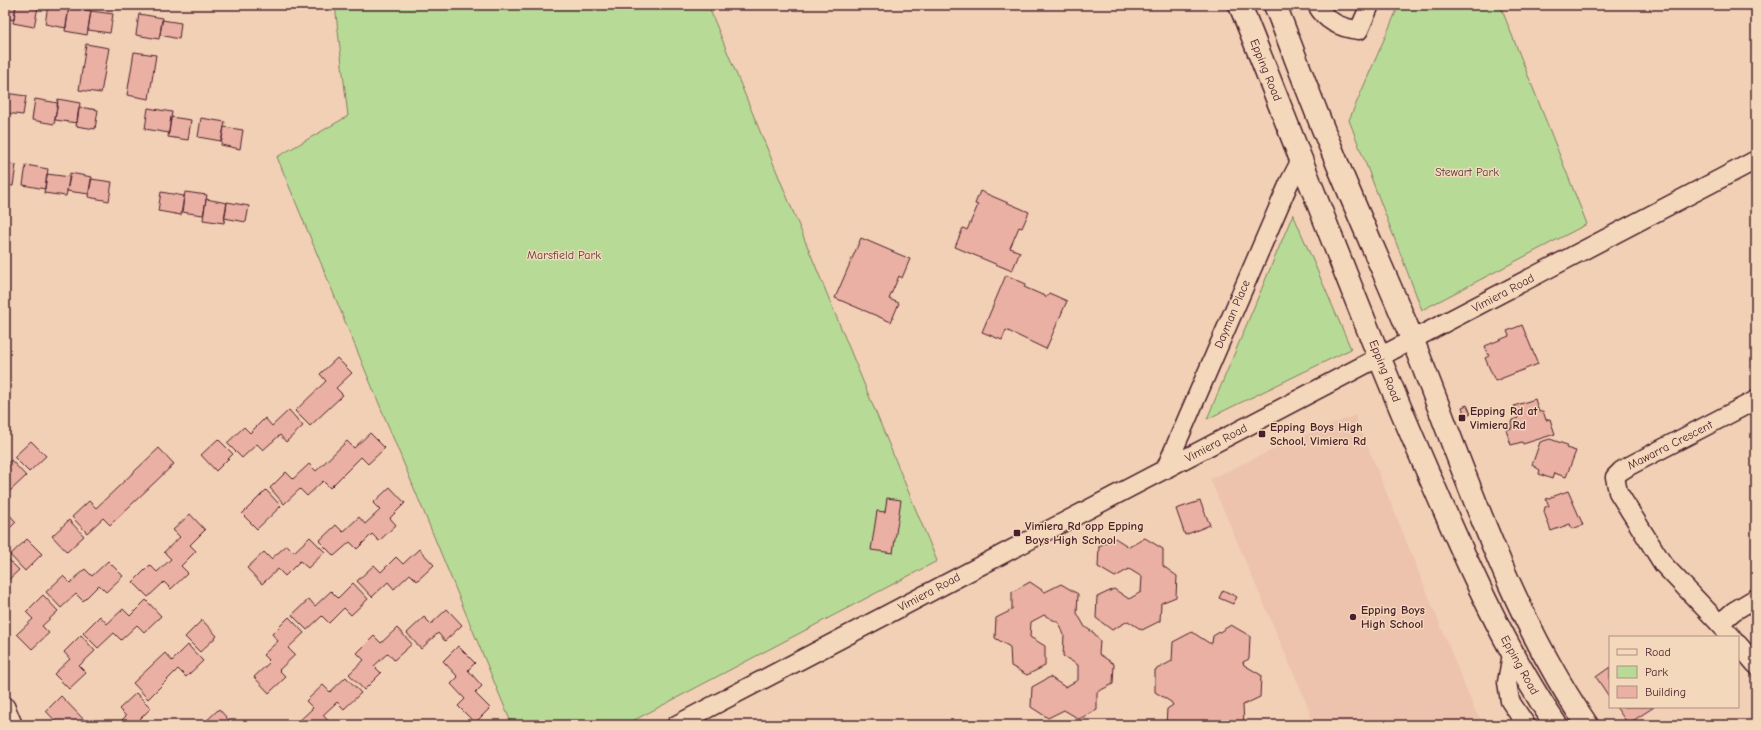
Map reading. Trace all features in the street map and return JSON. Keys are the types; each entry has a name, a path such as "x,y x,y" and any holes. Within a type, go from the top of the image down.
{"main road":[{"name":"Epping Road","path":"1240,5 1302,158 1380,359 1464,555 1512,654 1556,725"},
{"path":"1275,5 1330,148 1412,341 1479,513 1523,611 1556,676 1587,725"}],"street":[{"path":"1317,5 1322,14 1332,22 1345,28 1359,30 1370,5"},
{"name":"Dayman Place","path":"1165,470 1289,183 1302,158"},
{"name":"Vimiera Road","path":"676,725 1380,359 1756,160"},
{"name":"Mawarra Crescent","path":"1731,636 1663,564 1618,492 1615,477 1629,466 1756,400"},
{"path":"1720,623 1734,611 1756,598"},
{"path":"1739,645 1756,665"},
{"path":"1512,654 1507,682 1510,701 1526,725"},
{"path":"5,706 13,725"}],"shaded area":[{"name":"Epping Boys High School","path":"1355,415 1476,713 1487,725 1313,725 1306,702 1210,479 1298,438"}],"green space":[{"name":"Marsfield Park","path":"335,5 708,5 937,561 625,725 512,725 277,157 348,116"},
{"name":"Stewart Park","path":"1399,5 1500,5 1587,224 1422,310 1349,120"},
{"path":"1293,214 1351,349 1207,419"}],"building":[{"path":"5,5 16,5 14,20 5,18"},
{"path":"16,5 38,7 34,27 13,23"},
{"path":"48,5 69,7 66,28 45,24"},
{"path":"69,7 91,11 87,35 65,31"},
{"path":"91,11 113,14 110,33 88,30"},
{"path":"139,14 163,18 159,39 136,35"},
{"path":"162,20 181,23 179,39 160,35"},
{"path":"86,44 109,48 101,93 79,90"},
{"path":"134,52 156,55 149,99 127,95"},
{"path":"5,93 26,96 23,115 5,113"},
{"path":"35,99 58,103 54,124 32,120"},
{"path":"58,99 80,103 77,123 55,120"},
{"path":"79,107 98,110 95,129 76,126"},
{"path":"148,108 172,112 169,133 145,129"},
{"path":"171,117 191,120 188,140 168,137"},
{"path":"201,118 225,122 221,141 198,137"},
{"path":"224,127 243,130 240,149 221,145"},
{"path":"5,163 16,165 13,186 5,185"},
{"path":"26,165 48,169 45,189 23,185"},
{"path":"70,173 92,177 89,194 67,191"},
{"path":"47,174 70,177 66,196 44,193"},
{"path":"91,179 112,182 109,201 88,197"},
{"path":"980,191 1029,212 1022,228 1019,227 1010,248 1020,252 1012,271 955,247 963,228 967,230 978,205 975,204"},
{"path":"161,192 184,196 181,215 158,211"},
{"path":"185,192 207,195 203,215 182,212"},
{"path":"206,199 227,203 224,223 203,220"},
{"path":"227,202 249,206 246,222 224,218"},
{"path":"861,238 910,259 902,278 899,276 889,299 899,303 891,322 835,298"},
{"path":"1006,275 1026,284 1024,287 1047,297 1049,293 1067,301 1046,349 1006,330 1002,340 982,332"},
{"path":"1522,325 1538,364 1495,381 1485,358 1489,356 1485,346 1509,336 1507,331"},
{"path":"337,358 352,373 336,388 343,395 310,426 295,411 326,381 320,374"},
{"path":"1535,399 1539,412 1543,411 1546,420 1550,419 1555,434 1523,444 1522,442 1511,445 1506,430 1512,428 1512,420 1518,418 1514,406"},
{"path":"1467,405 1471,414 1465,416 1462,407"},
{"path":"289,410 303,426 286,442 280,435 263,450 257,444 242,458 227,443 244,427 250,433 265,418 272,426"},
{"path":"370,433 385,448 368,464 361,457 330,488 323,481 307,496 300,489 284,504 270,488 286,472 293,479 309,464 316,471 347,441 354,448"},
{"path":"218,439 233,454 216,471 201,455"},
{"path":"1550,439 1567,445 1566,448 1576,451 1566,477 1554,473 1552,479 1539,474 1540,470 1532,465 1540,442"},
{"path":"31,441 46,456 29,472 14,457"},
{"path":"159,448 174,464 110,525 103,518 87,533 72,517 89,501 96,508"},
{"path":"11,460 26,476 9,492 5,488 5,466"},
{"path":"390,487 405,503 390,518 396,525 379,541 372,534 357,549 350,542 334,556 319,541 336,525 343,532 359,517 365,524 380,510 373,503"},
{"path":"266,490 281,506 257,529 242,514"},
{"path":"1568,491 1583,525 1572,529 1570,524 1551,531 1544,512 1545,507 1549,506 1546,499"},
{"path":"887,498 901,500 893,553 871,550 877,511 885,512"},
{"path":"1200,501 1210,525 1185,535 1176,509"},
{"path":"5,510 16,522 5,533"},
{"path":"190,514 205,530 190,545 196,551 181,566 188,573 171,589 164,582 148,597 133,582 150,565 157,572 171,559 164,552 180,537 173,530"},
{"path":"69,520 84,536 67,552 52,536"},
{"path":"310,537 325,552 308,568 300,561 285,576 278,569 262,584 247,568 264,552 271,559 287,545 294,552"},
{"path":"1115,538 1129,547 1145,538 1163,549 1163,566 1177,576 1176,597 1161,603 1160,621 1142,630 1128,621 1112,630 1096,618 1097,597 1114,589 1129,599 1141,592 1142,577 1129,569 1115,577 1098,567 1099,546"},
{"path":"27,539 42,554 25,571 10,555"},
{"path":"419,549 434,565 417,581 410,574 394,589 388,582 372,597 357,581 374,565 381,572 396,557 403,564"},
{"path":"5,556 19,570 5,583"},
{"path":"108,561 123,576 106,592 99,585 83,601 76,594 61,608 46,592 63,576 70,583 85,569 92,576"},
{"path":"1030,582 1045,592 1061,584 1078,594 1077,613 1085,627 1094,633 1100,641 1099,654 1114,664 1113,684 1097,692 1097,710 1079,719 1064,710 1048,718 1031,707 1032,687 1050,677 1065,687 1078,680 1078,665 1063,656 1064,635 1059,623 1044,615 1031,622 1030,637 1045,646 1045,666 1027,675 1011,666 1010,647 995,638 996,618 1012,610 1012,592"},
{"path":"353,583 368,599 351,615 344,608 329,623 322,616 307,630 292,615 309,599 315,606 331,591 338,598"},
{"path":"1223,590 1237,597 1233,604 1219,598"},
{"path":"43,595 58,611 42,626 49,633 32,649 17,634 33,619 26,612"},
{"path":"146,600 161,616 144,632 137,625 121,640 114,633 98,648 83,633 100,616 107,624 123,609 130,616"},
{"path":"447,609 462,625 445,641 438,633 421,649 407,633 424,617 431,624"},
{"path":"289,617 304,633 288,648 295,655 279,670 286,677 269,693 254,677 270,662 263,655 278,641 272,634"},
{"path":"202,620 217,636 200,652 185,637"},
{"path":"1231,625 1250,636 1249,659 1243,662 1244,665 1261,675 1260,697 1243,705 1244,725 1166,725 1167,709 1173,705 1171,702 1155,692 1155,670 1172,661 1173,642 1192,632 1209,643 1212,643 1213,636"},
{"path":"397,628 412,644 394,660 388,653 374,666 381,673 364,690 349,674 364,660 357,653 374,636 381,643"},
{"path":"81,635 95,651 79,666 86,673 69,689 54,674 70,659 64,652"},
{"path":"188,645 203,661 186,677 178,669 148,699 133,683 165,653 172,661"},
{"path":"458,646 475,663 468,670 482,686 475,693 490,708 475,723 458,706 465,699 451,684 458,677 443,661"},
{"path":"1609,668 1609,696 1596,677"},
{"path":"346,677 361,693 344,709 337,702 323,715 329,722 326,725 300,725 297,723 313,708 306,701 323,685 330,692"},
{"path":"136,693 151,708 135,724 136,725 117,725 126,716 119,709"},
{"path":"61,696 89,725 59,725 46,711"},
{"path":"1617,708 1652,708 1628,724"},
{"path":"219,709 233,725 202,725"}],"place":[{"name":"Epping Rd at Vimiera Rd","path":"1462,418"},
{"name":"Epping Boys High School, Vimiera Rd","path":"1262,434"},
{"name":"Vimiera Rd opp Epping Boys High School","path":"1017,533"},
{"name":"Epping Boys High School","path":"1353,617"}]}
